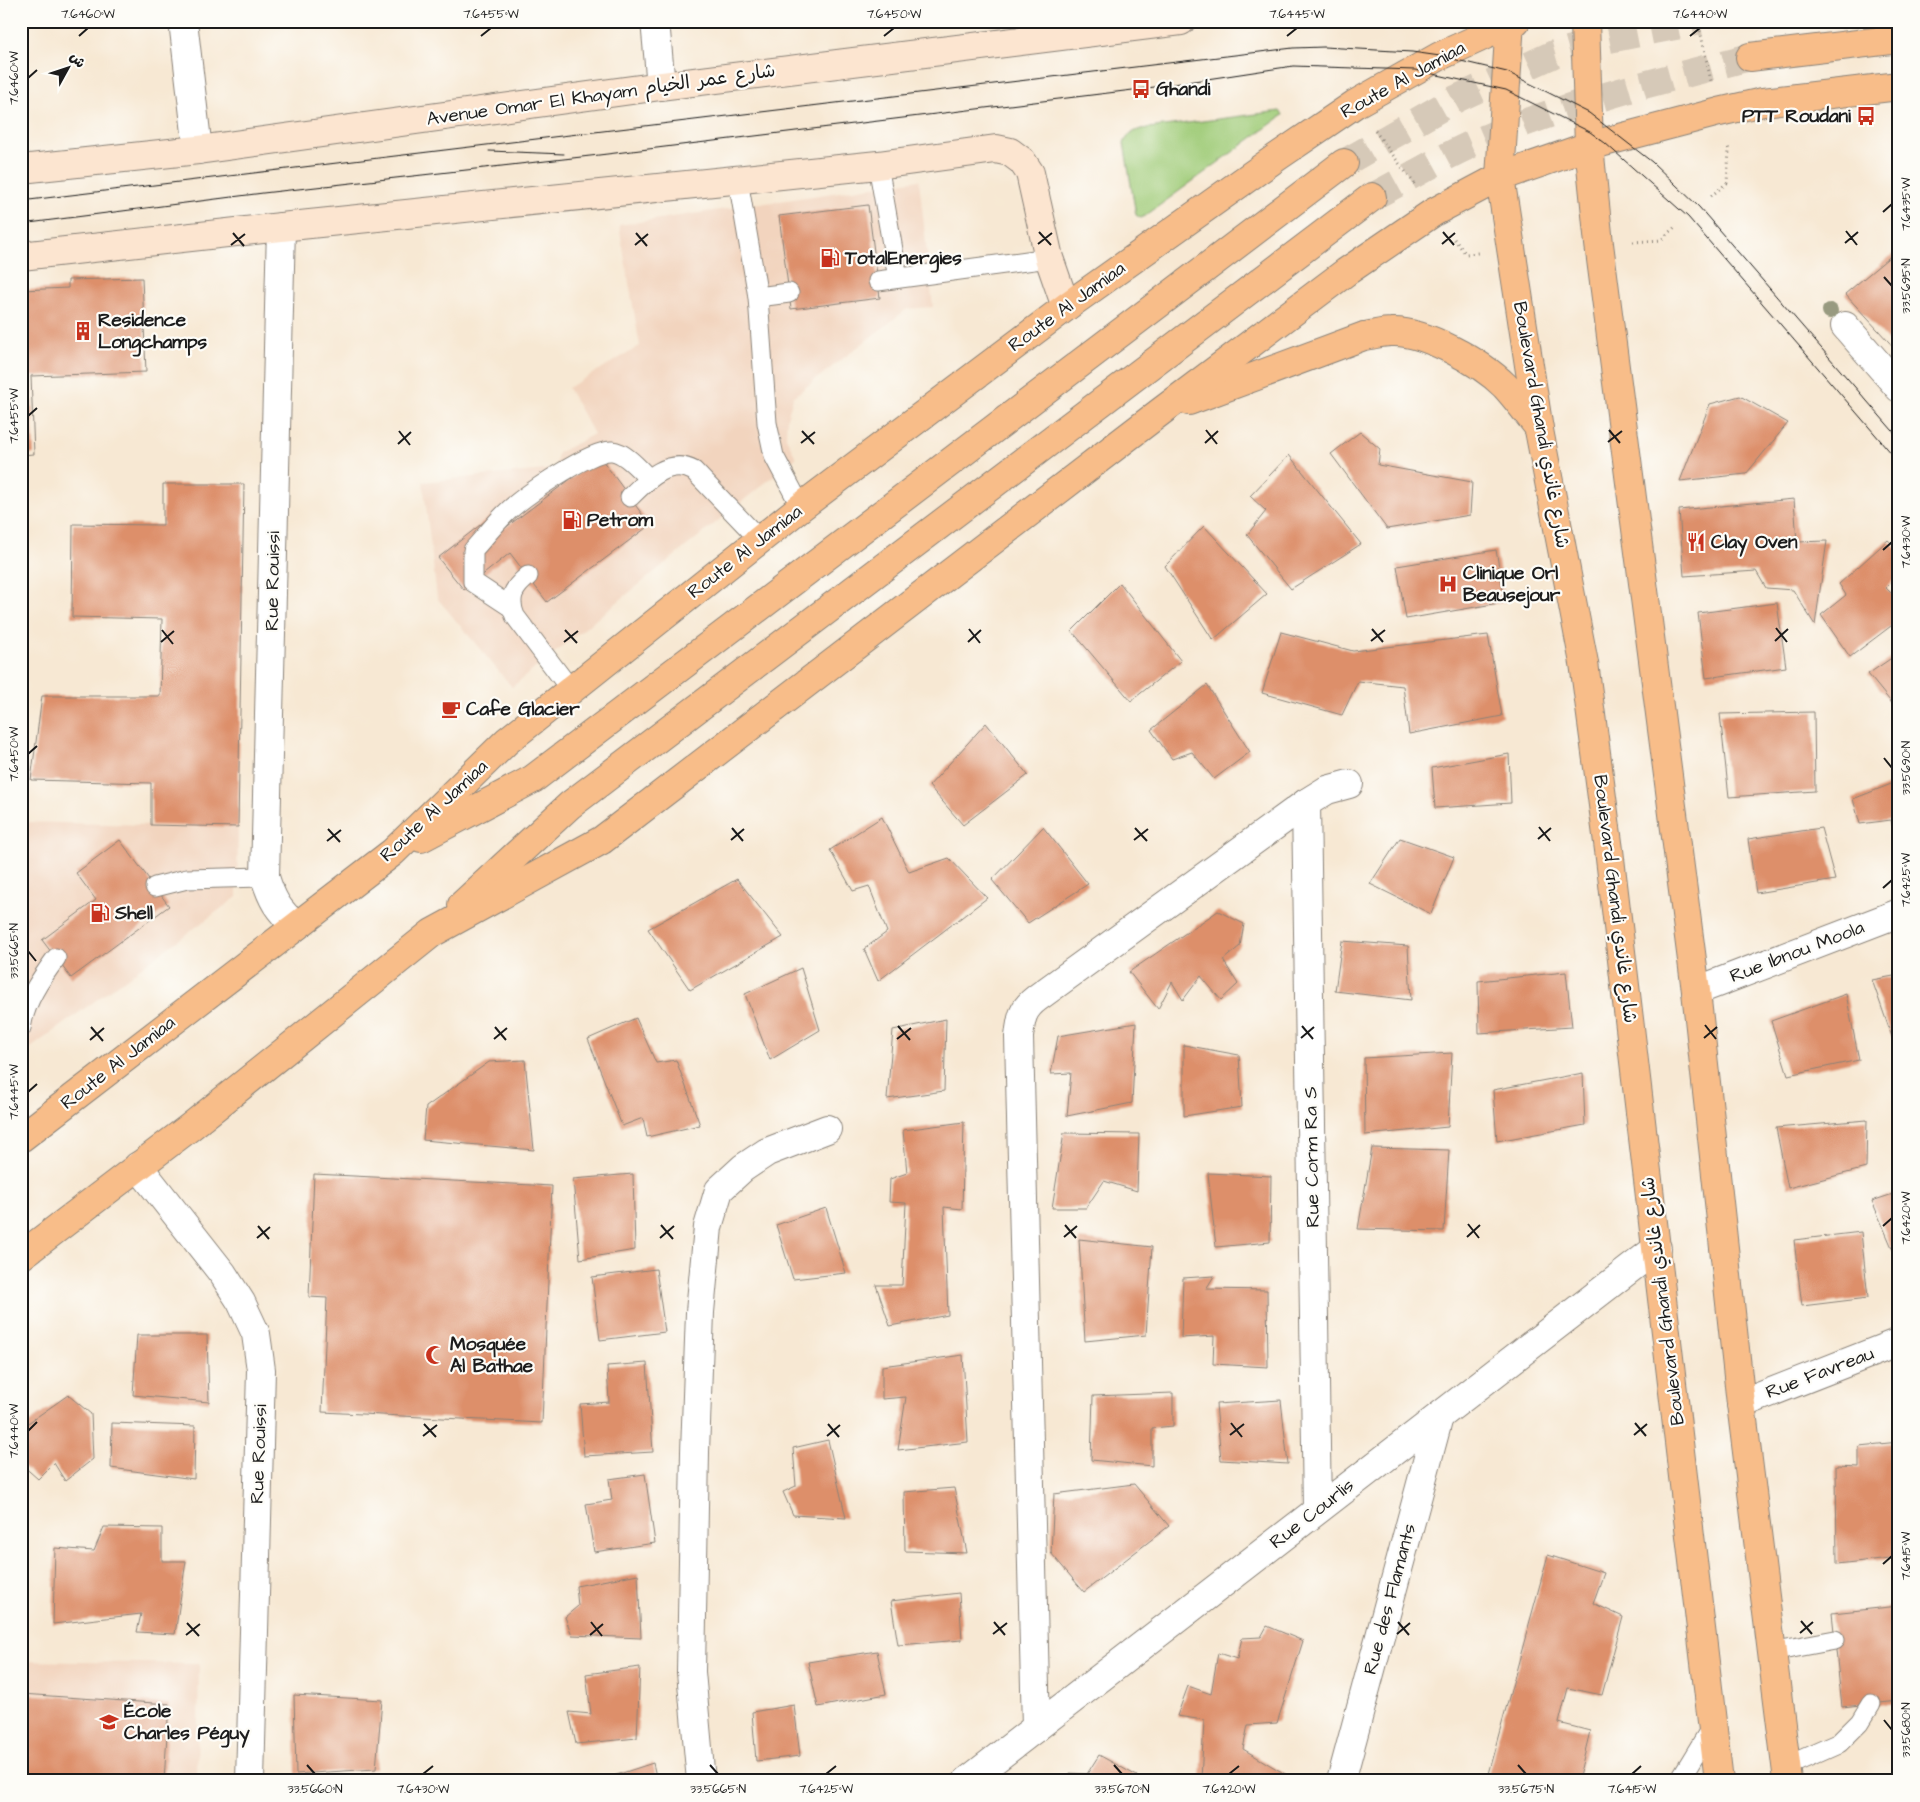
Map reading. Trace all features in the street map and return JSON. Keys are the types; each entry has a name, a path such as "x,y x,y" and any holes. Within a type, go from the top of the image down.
{"main road":[{"name":"Avenue Omar El Khayam شارع عمر الخيام","path":"21,169 198,150 1090,26 1181,21"},
{"path":"1585,21 1590,146 1599,244 1696,990 1741,1404 1770,1652 1787,1773"},
{"name":"Boulevard Ghandi شارع غاندي","path":"1512,22 1500,177 1539,430 1584,663 1609,850 1719,1781"},
{"name":"Route Al Jamiaa","path":"22,1133 393,852 507,741 801,507 1066,307 1276,157 1355,104 1440,56 1512,22"},
{"path":"1750,57 1899,39"},
{"path":"432,933 602,840 1159,412 1346,272 1434,212 1500,177 1590,146 1763,102 1899,86"},
{"path":"21,256 281,226 878,166 996,149 1010,152 1022,160 1030,173 1049,258 1066,307"},
{"path":"393,852 533,779 1344,163"},
{"path":"21,1256 197,1122 432,933 570,805 1372,197"},
{"path":"1159,412 1364,336 1392,332 1418,335 1449,348 1482,368 1503,385 1539,430"}],"street":[{"path":"183,21 198,150"},
{"path":"655,21 661,86"},
{"name":"Rue Rouissi","path":"281,226 265,877 277,908 296,926"},
{"path":"1845,326 1899,388"},
{"path":"1036,1728 1019,1037 1021,1018 1028,1005 1037,998 1306,803 1327,790 1349,784"},
{"name":"Rue Corm Ra S","path":"1306,803 1317,1510"},
{"name":"Rue Ibnou Moola","path":"1696,990 1899,913"},
{"path":"701,1781 691,1672 694,1452 700,1312 708,1227 719,1190 743,1168 767,1152 827,1128"},
{"name":"Rue Rouissi","path":"138,1166 224,1274 242,1302 256,1334 261,1370 250,1781"},
{"name":"Rue Courlis","path":"967,1781 1657,1248"},
{"name":"Rue Favreau","path":"1741,1404 1899,1342"},
{"name":"Rue des Flamants","path":"1341,1781 1439,1416"}],"lane":[{"path":"878,166 898,278"},
{"path":"738,180 758,297 767,423 774,456 801,507"},
{"path":"878,281 1049,258"},
{"path":"758,297 789,293"},
{"path":"511,608 474,582 474,550 505,513 546,482 594,454 613,450 629,459 649,479"},
{"path":"630,497 649,479 674,466 685,466 694,472 760,540"},
{"path":"528,576 514,590 511,598 511,608 514,616 571,690"},
{"path":"155,888 187,879 265,877"},
{"path":"21,1028 23,1015 38,983 56,958"},
{"path":"1770,1652 1835,1640"},
{"path":"1787,1773 1839,1743 1860,1722 1871,1704"},
{"path":"1679,1781 1713,1725"}],"path":[{"path":"1698,21 1712,84"},
{"path":"1372,127 1421,193"},
{"path":"1711,196 1727,183 1729,150"},
{"path":"1630,242 1661,240 1676,226"},
{"path":"1452,235 1466,254 1478,253"}],"shaded area":[{"path":"919,180 933,307 907,309 793,397 787,418 786,437 796,458 512,687 437,598 423,482 555,469 558,453 594,434 568,388 640,346 619,225"},
{"path":"21,822 238,827 237,897 21,1055"},
{"name":"École Charles Péguy","path":"21,1661 199,1664 197,1781 21,1781"}],"green space":[{"path":"1280,111 1283,114 1282,116 1145,216 1141,218 1136,215 1124,143 1135,131"}],"building":[{"path":"868,205 880,298 791,309 779,216"},
{"path":"1899,249 1899,353 1845,294"},
{"name":"Residence Longchamps","path":"142,278 146,372 31,376 34,454 21,455 21,290 68,288 68,280"},
{"path":"1740,396 1788,423 1746,474 1680,481 1710,404"},
{"path":"1360,432 1380,449 1378,465 1472,482 1470,515 1387,529 1331,454"},
{"path":"1289,455 1361,544 1291,589 1247,535 1266,511 1250,496"},
{"path":"600,457 650,525 547,602 510,553 464,590 438,558 494,514 505,528"},
{"path":"163,484 244,484 238,827 151,825 151,783 31,780 42,696 160,696 162,619 72,617 73,524 163,525"},
{"path":"1794,499 1797,542 1827,541 1815,625 1793,590 1766,588 1756,571 1684,576 1679,510"},
{"path":"1204,526 1267,594 1213,640 1165,566"},
{"path":"1888,540 1899,550 1899,575 1886,588 1899,601 1899,620 1850,657 1821,615 1846,595 1839,584"},
{"path":"1496,550 1505,602 1406,619 1397,566"},
{"path":"1120,583 1181,661 1131,701 1072,631"},
{"path":"1777,603 1786,667 1706,678 1698,613"},
{"path":"1281,632 1353,651 1488,635 1502,716 1409,734 1403,686 1358,681 1342,715 1262,693"},
{"path":"1899,653 1899,712 1868,674"},
{"path":"1207,685 1250,752 1214,779 1192,752 1172,759 1151,730"},
{"path":"1814,712 1815,791 1729,797 1720,714"},
{"path":"986,723 1028,775 963,825 929,786"},
{"path":"1509,754 1511,803 1435,808 1432,768"},
{"path":"1899,781 1898,849 1891,820 1860,824 1853,799"},
{"path":"882,817 909,872 949,858 987,898 878,981 864,949 887,932 869,886 853,891 830,850"},
{"path":"1043,827 1088,884 1028,923 992,880"},
{"path":"1821,828 1835,880 1756,893 1748,839"},
{"path":"1400,838 1454,857 1431,914 1370,884"},
{"path":"120,840 169,906 71,978 42,940 96,900 76,873"},
{"path":"737,879 783,937 690,990 648,929"},
{"path":"1218,911 1244,924 1240,946 1223,960 1238,984 1221,1000 1201,976 1183,1000 1172,982 1158,1009 1129,972"},
{"path":"1342,941 1408,946 1411,1000 1335,991"},
{"path":"801,968 820,1030 770,1060 745,994"},
{"path":"1566,972 1572,1027 1479,1033 1478,981"},
{"path":"1899,975 1899,1054 1898,1054 1872,980"},
{"path":"1846,994 1859,1060 1788,1075 1771,1021"},
{"path":"636,1018 656,1063 676,1060 700,1125 647,1137 643,1118 622,1126 588,1039"},
{"path":"946,1019 944,1091 887,1099 893,1030"},
{"path":"1136,1023 1132,1103 1067,1116 1071,1073 1051,1074 1058,1036"},
{"path":"1184,1045 1239,1055 1242,1107 1184,1116"},
{"path":"1452,1053 1448,1127 1365,1135 1364,1058"},
{"path":"525,1060 534,1150 423,1140 426,1107 489,1062"},
{"path":"1583,1073 1585,1125 1497,1141 1493,1090"},
{"path":"1867,1120 1866,1168 1788,1188 1776,1128"},
{"path":"964,1122 962,1209 944,1207 948,1315 890,1326 876,1285 902,1285 906,1203 889,1202 890,1179 907,1173 903,1130"},
{"path":"1064,1133 1139,1134 1137,1191 1104,1181 1086,1208 1052,1208"},
{"path":"1372,1148 1449,1150 1444,1231 1358,1229"},
{"path":"1208,1173 1271,1176 1270,1242 1216,1247"},
{"name":"Mosquée Al Bathae","path":"314,1174 552,1186 542,1423 322,1412 327,1298 309,1297"},
{"path":"633,1174 635,1250 580,1259 573,1179"},
{"path":"1899,1192 1899,1264 1872,1201"},
{"path":"826,1208 846,1273 793,1279 776,1225"},
{"path":"1861,1232 1868,1298 1802,1306 1794,1240"},
{"path":"1079,1239 1152,1247 1146,1335 1085,1341"},
{"path":"656,1269 665,1332 600,1340 592,1277"},
{"path":"1214,1276 1206,1289 1267,1290 1268,1367 1213,1364 1214,1336 1181,1338 1183,1278"},
{"path":"137,1335 207,1335 209,1402 133,1395"},
{"path":"963,1355 968,1442 898,1450 906,1397 882,1399 882,1366"},
{"path":"647,1363 653,1452 584,1456 580,1404 609,1402 607,1366"},
{"path":"1173,1393 1173,1426 1152,1428 1152,1466 1091,1460 1093,1396"},
{"path":"68,1395 91,1414 93,1459 65,1481 54,1463 38,1479 21,1464 21,1428"},
{"path":"1281,1400 1288,1464 1221,1460 1216,1404"},
{"path":"112,1423 195,1426 194,1479 111,1468"},
{"path":"828,1440 846,1518 793,1515 783,1492 796,1486 793,1448"},
{"path":"1899,1442 1899,1557 1837,1564 1836,1466 1859,1467 1859,1446"},
{"path":"645,1474 655,1543 594,1552 586,1504 612,1500 609,1479"},
{"path":"1134,1484 1169,1526 1084,1592 1051,1553 1054,1494"},
{"path":"954,1488 967,1553 905,1551 904,1492"},
{"path":"104,1527 162,1528 162,1561 186,1561 175,1634 137,1632 141,1614 53,1624 55,1548 94,1551"},
{"path":"1548,1555 1604,1573 1593,1603 1623,1617 1602,1695 1568,1688 1559,1723 1590,1731 1578,1781 1486,1781"},
{"path":"638,1574 641,1638 572,1635 565,1617 578,1606 576,1586"},
{"path":"959,1593 962,1640 898,1645 891,1601"},
{"path":"1899,1606 1899,1701 1842,1707 1832,1613"},
{"path":"1267,1626 1303,1641 1277,1723 1248,1725 1243,1749 1297,1781 1201,1781 1204,1720 1177,1716 1188,1686 1211,1694 1218,1653 1237,1659 1242,1638 1261,1637"},
{"path":"877,1651 886,1694 818,1707 808,1662"},
{"path":"640,1667 637,1738 576,1744 569,1712 591,1714 586,1674"},
{"path":"21,1694 169,1704 164,1781 21,1781"},
{"path":"294,1695 382,1700 376,1769 296,1774"},
{"path":"794,1705 800,1756 756,1761 752,1712"},
{"path":"1099,1755 1137,1776 1135,1781 1067,1781 1070,1773 1087,1774"},
{"path":"653,1763 657,1781 601,1781 601,1780"}],"tunnel":[{"path":"1344,163 1456,99 1554,54 1604,40 1700,21"},
{"path":"1372,197 1470,145 1538,118 1608,95 1750,57"}],"tram line":[{"path":"21,201 1293,48 1324,47 1412,52 1440,56 1507,72 1589,113 1652,162 1699,207 1899,438"},
{"path":"21,224 263,193 599,155 1141,89 1293,66 1415,70 1506,90 1590,132 1605,143 1688,217 1899,462"},
{"path":"489,151 564,154"}],"place":[{"name":"Ghandi","path":"1141,89"},
{"name":"PTT Roudani","path":"1866,116"},
{"name":"TotalEnergies","path":"830,258"},
{"name":"Residence Longchamps","path":"83,331"},
{"name":"Petrom","path":"572,520"},
{"name":"Clay Oven","path":"1696,542"},
{"name":"Clinique Orl Beausejour","path":"1448,584"},
{"name":"Cafe Glacier","path":"451,709"},
{"name":"Shell","path":"100,913"},
{"name":"Mosquée Al Bathae","path":"435,1355"},
{"name":"École Charles Péguy","path":"109,1722"}]}
